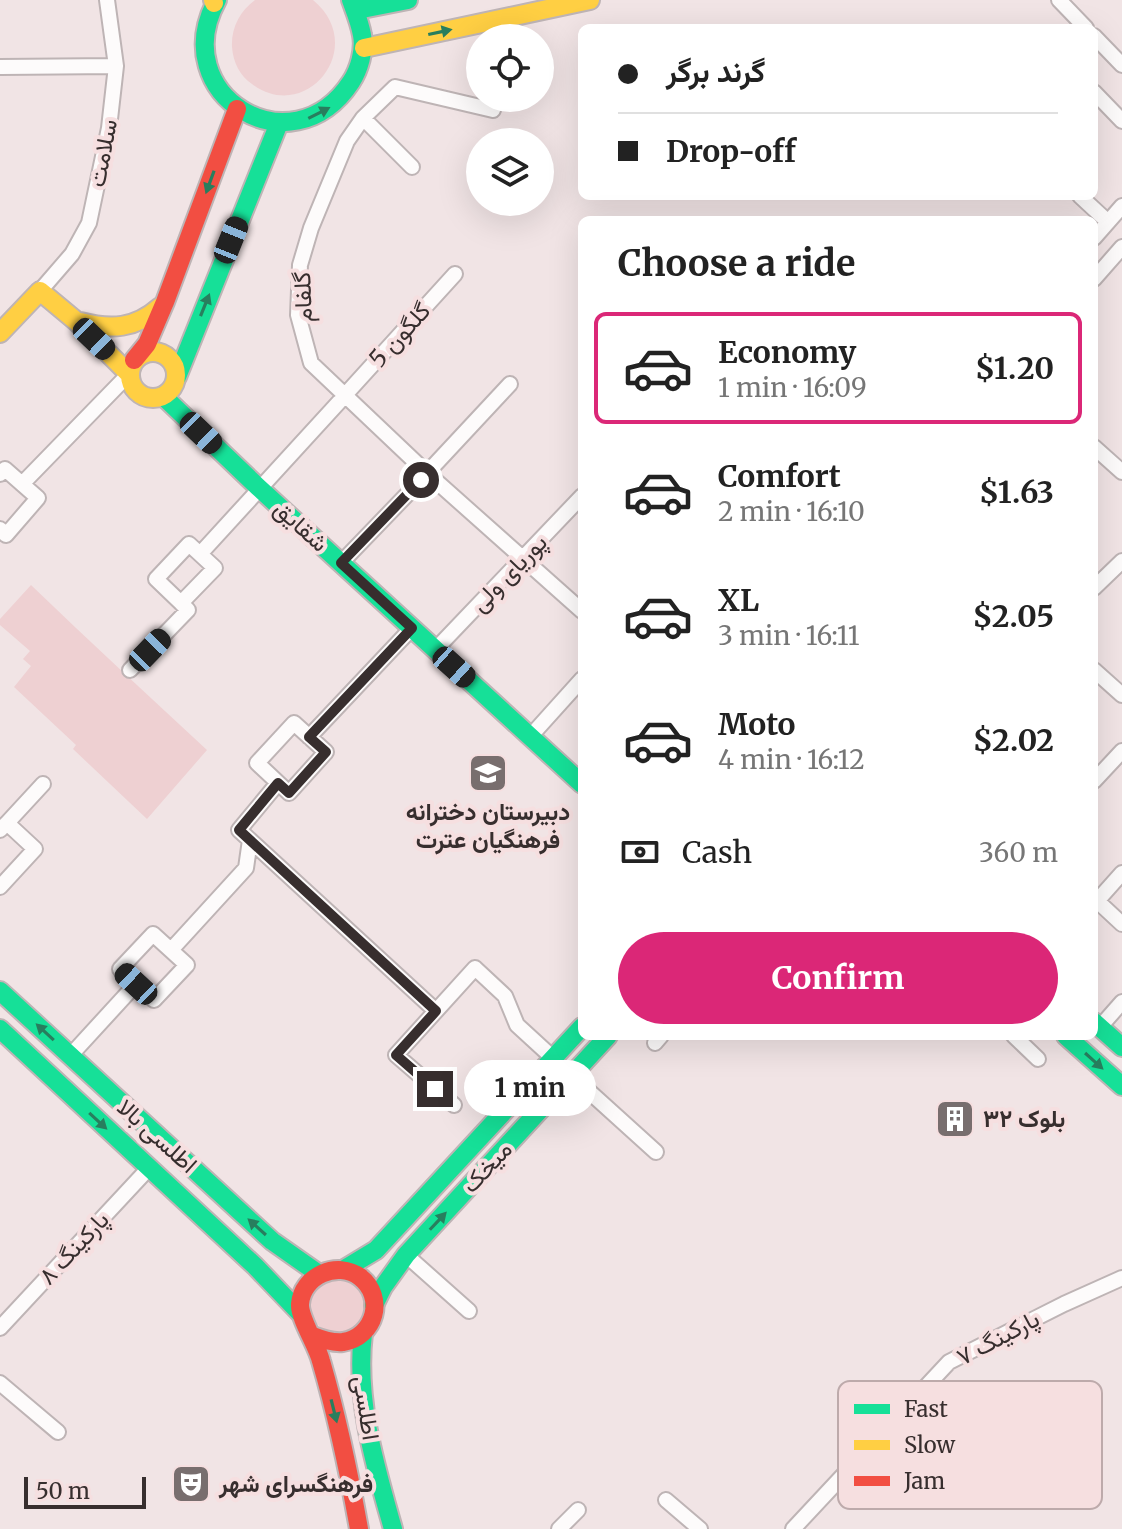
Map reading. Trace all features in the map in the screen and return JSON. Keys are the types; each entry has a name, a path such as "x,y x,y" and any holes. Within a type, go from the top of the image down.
{"street":[{"name":"سلامت","path":"40,291 72,254 89,223 109,128 116,66 107,0"},
{"path":"215,1 205,31 206,61 217,88 237,109 264,121 279,123 319,115 342,98 357,75 364,35 354,5 408,0"},
{"path":"364,48 590,0"},
{"path":"1059,0 1082,24"},
{"path":"1098,46 1122,65"},
{"path":"0,67 116,66"},
{"name":"گلفام","path":"466,104 395,87 363,118 347,141 311,228 300,265 298,315 311,363 342,399 424,476 578,607"},
{"path":"1098,96 1122,121"},
{"path":"237,109 165,302 147,344 132,367 131,384 139,395 149,399 163,396 171,390 279,123"},
{"path":"363,118 412,167"},
{"path":"1084,200 1108,222"},
{"path":"1098,233 1122,206"},
{"path":"1098,274 1122,247"},
{"name":"گلگون 5","path":"200,554 455,274"},
{"path":"0,333 40,291 132,367"},
{"path":"76,321 101,329 134,327 154,314 165,302"},
{"path":"22,484 147,353 161,354 173,363 177,377"},
{"path":"341,563 510,384"},
{"name":"شقایق","path":"163,396 578,780"},
{"path":"1098,451 1122,472"},
{"path":"0,474 5,469 38,498 6,535 0,529"},
{"name":"پوریای ولی","path":"435,650 578,500"},
{"path":"130,670 188,610 156,579 189,544 215,568 181,603"},
{"path":"1098,584 1122,561"},
{"path":"309,737 412,628"},
{"path":"1098,674 1122,695"},
{"path":"537,729 578,683"},
{"path":"294,723 326,752 289,793 278,783 257,763 294,723"},
{"path":"1098,771 1122,751"},
{"path":"278,783 239,830 436,1011"},
{"path":"0,887 35,849 3,827 43,784"},
{"path":"171,950 246,868 250,840"},
{"path":"1098,897 1122,873"},
{"path":"1098,903 1122,924"},
{"path":"153,934 171,950 187,965 154,1000 120,969 153,934"},
{"path":"454,1105 396,1055 475,968 505,996 517,1025 656,1152"},
{"path":"70,1056 136,984"},
{"name":"اطلسی بالا","path":"0,991 272,1241 319,1274"},
{"path":"1098,1024 1122,1002"},
{"path":"1098,1026 1122,1047"},
{"name":"اطلسی بالا","path":"0,1029 255,1266 300,1313"},
{"name":"میخک","path":"343,1270 387,1239 578,1031"},
{"name":"میخک","path":"374,1305 406,1255 604,1040"},
{"path":"1018,1040 1038,1059"},
{"path":"1070,1040 1122,1086"},
{"name":"پارکینگ ۸","path":"2,1321 149,1168"},
{"path":"406,1255 469,1311"},
{"path":"343,1270 365,1282 372,1293 373,1315 363,1333 344,1343 333,1344 313,1336 303,1322 300,1313 303,1290 319,1274 343,1270"},
{"name":"پارکینگ ۷","path":"931,1381 949,1362 1122,1278"},
{"name":"اطلسی","path":"363,1333 359,1373 377,1471 393,1529"},
{"name":"اطلسی","path":"313,1336 335,1414 359,1529"},
{"path":"0,1383 58,1432"},
{"name":"پارکینگ ۷","path":"793,1529 838,1481"},
{"path":"666,1500 700,1529"},
{"path":"559,1529 578,1510"}],"shaded area":[{"path":"255,0 313,0 329,18 335,38 333,58 324,75 310,88 293,95 273,94 252,84 241,73 233,53 233,33 245,9"},
{"path":"31,585 207,750 147,819 73,749 76,745 14,687 31,666 23,659 30,651 0,625 0,619"},
{"path":"337,1279 356,1287 364,1306 356,1325 337,1333 318,1325 310,1306 318,1287"}],"traffic: fast":[{"path":"217,0 205,34 208,66 221,91 242,110 269,121 298,121 326,108 351,82 357,72 363,47 351,0"},
{"path":"357,10 408,0"},
{"path":"177,377 279,123"},
{"path":"163,396 578,780"},
{"path":"0,991 272,1241 319,1274"},
{"path":"1098,1026 1122,1047"},
{"path":"0,1029 255,1266 300,1313"},
{"path":"343,1270 376,1250 578,1031"},
{"path":"374,1305 406,1255 604,1040"},
{"path":"1070,1040 1122,1086"},
{"path":"363,1333 364,1408 373,1457 393,1529"}],"traffic: slow":[{"path":"364,48 590,0"},
{"path":"0,333 40,291 76,321 129,374"},
{"path":"80,322 122,326 141,320 160,307"},
{"path":"153,352 170,358 176,375 170,392 153,398 136,392 130,375 136,358 153,352"}],"traffic: jam":[{"path":"134,360 147,344 165,302 237,109"},
{"path":"313,1336 343,1342 363,1333 373,1315 374,1305 373,1295 360,1277 341,1270 322,1274 307,1286 300,1304 327,1382 359,1529"}],"place":[{"name":"دبیرستان دخترانه فرهنگیان عترت","path":"488,773"},
{"name":"بلوک ۳۲","path":"955,1119"},
{"name":"فرهنگسرای شهر","path":"191,1484"}],"route":[{"path":"421,480 341,563 412,628 309,737 326,752 289,793 278,783 239,830 436,1011 396,1055 435,1089"}]}
